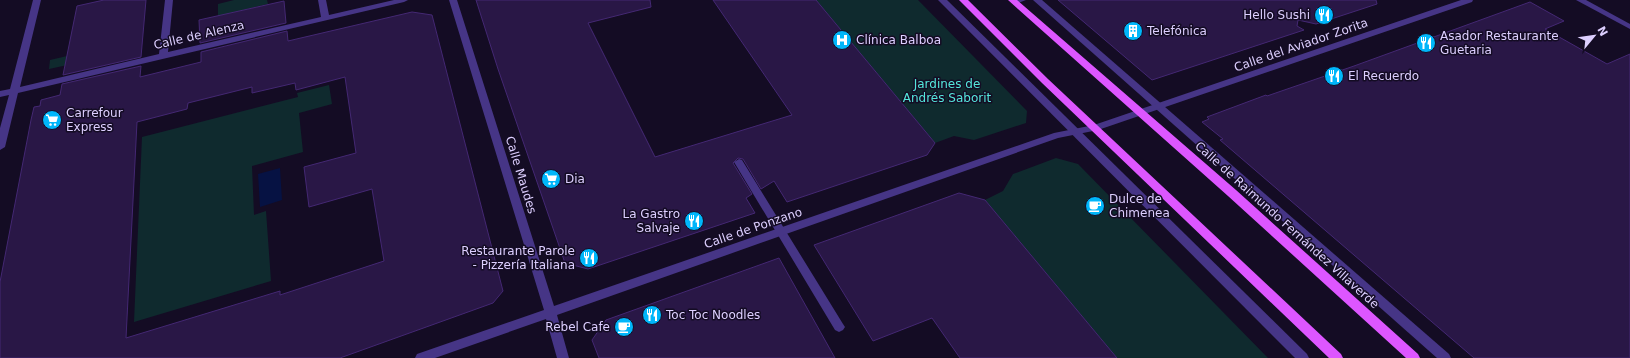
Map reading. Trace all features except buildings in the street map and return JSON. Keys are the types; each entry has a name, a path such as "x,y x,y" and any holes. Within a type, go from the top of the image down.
{"main road":[{"path":"962,0 1045,82 1337,358"},
{"name":"Calle de Raimundo Fernández Villaverde","path":"1016,1 1414,358"}],"street":[{"path":"0,147 37,0"},
{"path":"163,56 169,0"},
{"path":"322,0 325,18"},
{"name":"Calle de Alenza","path":"0,94 404,0"},
{"name":"Calle Maudes","path":"452,0 564,358"},
{"path":"942,0 1303,358"},
{"path":"1037,0 1445,358"},
{"name":"Calle del Aviador Zorita","path":"1141,112 1469,0"},
{"path":"1580,0 1630,27"},
{"path":"1095,128 1141,112"},
{"name":"Calle de Ponzano","path":"421,358 1057,135 1095,128"},
{"path":"739,162 780,232 839,327"}],"green space":[{"path":"234,0 267,0 268,4 218,16 218,4"},
{"name":"Jardines de Andrés Saborit","path":"816,0 918,0 1027,111 1026,123 974,140 954,136 935,143"},
{"path":"110,46 109,56 49,69 50,60"},
{"path":"329,85 332,104 299,113 303,152 252,166 254,215 266,211 271,281 134,322 142,137 298,97 297,93"},
{"path":"1056,158 1078,164 1268,358 1117,358 985,200 1003,191 1013,174"}],"shaded area":[{"path":"280,168 282,200 260,207 258,174"}],"place":[{"name":"Hello Sushi","path":"1324,15"},
{"name":"Telefónica","path":"1133,31"},
{"name":"Clínica Balboa","path":"842,40"},
{"name":"Asador Restaurante Guetaria","path":"1426,43"},
{"name":"El Recuerdo","path":"1334,76"},
{"name":"Carrefour Express","path":"52,120"},
{"name":"Dia","path":"551,179"},
{"name":"Dulce de Chimenea","path":"1095,206"},
{"name":"La Gastro Salvaje","path":"694,221"},
{"name":"Restaurante Parole - Pizzería Italiana","path":"589,258"},
{"name":"Toc Toc Noodles","path":"652,315"},
{"name":"Rebel Cafe","path":"624,327"}]}
